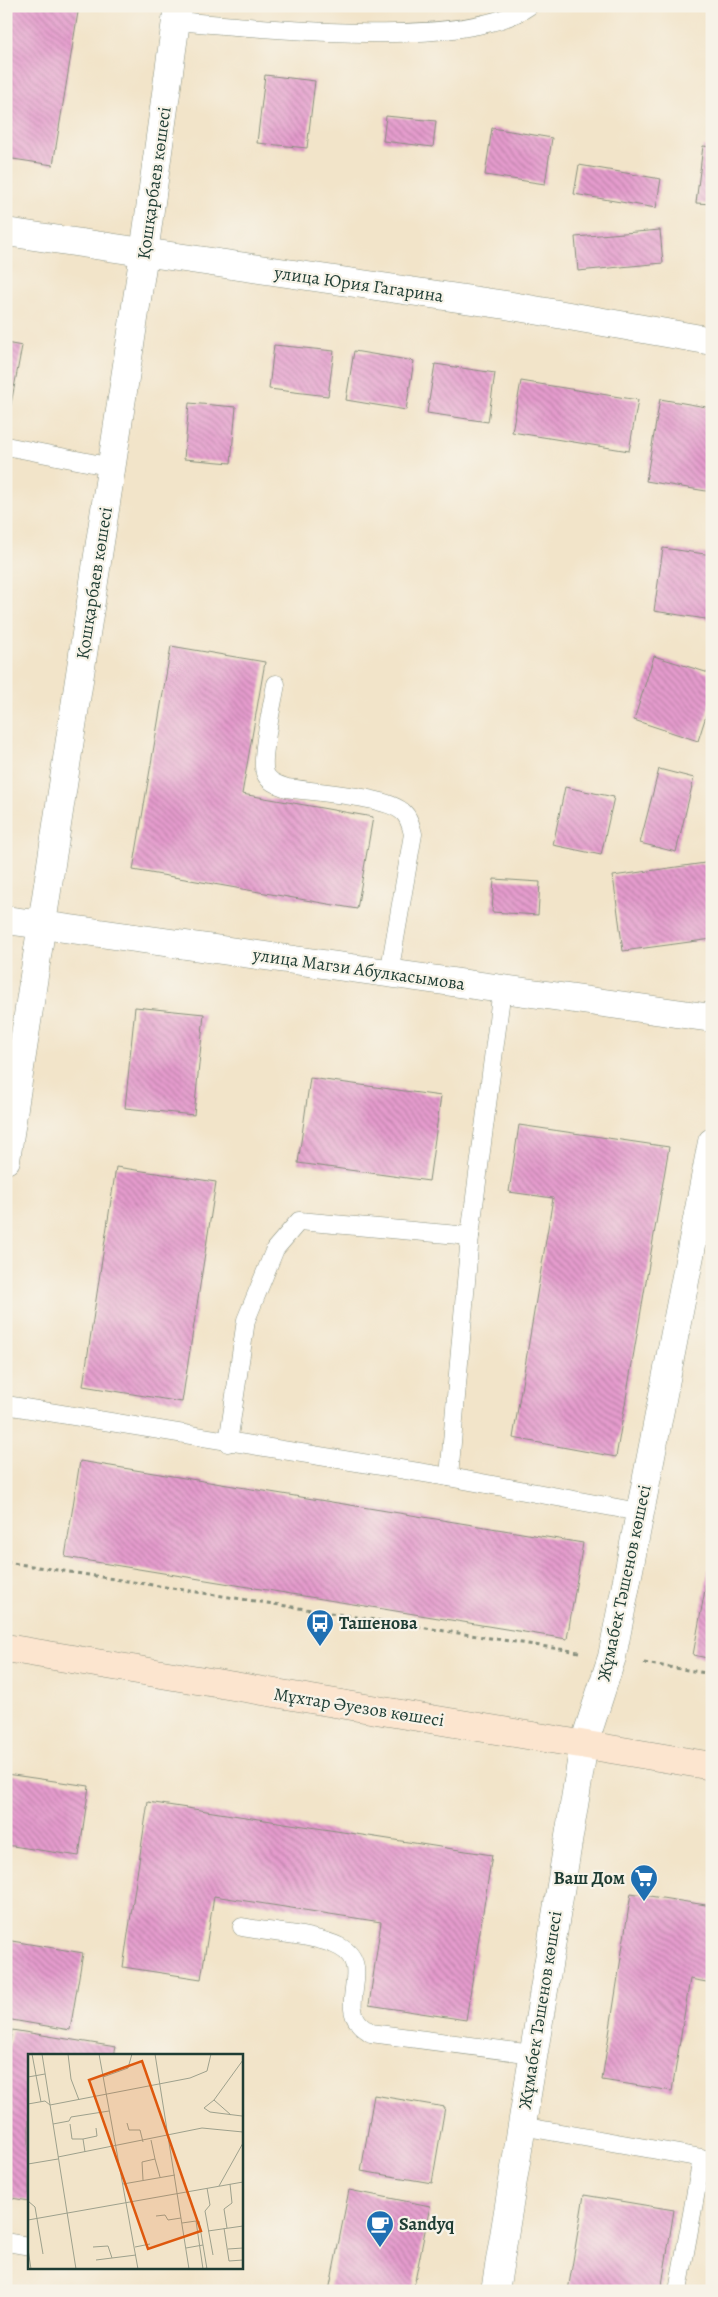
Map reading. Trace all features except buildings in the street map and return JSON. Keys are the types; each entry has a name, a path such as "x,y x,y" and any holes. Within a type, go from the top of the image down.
{"street":[{"name":"Қошқарбаев көшесі","path":"6,1160 144,253 176,14"},
{"name":"улица Юрия Гагарина","path":"6,232 506,305 712,341"},
{"name":"улица Магзи Абулкасымова","path":"6,920 712,1018"},
{"name":"Жұмабек Тәшенов көшесі","path":"494,2291 584,1744 612,1657 712,1142"},
{"name":"Мұхтар Әуезов көшесі","path":"6,1648 712,1766"}],"lane":[{"path":"176,14 365,33 432,32 486,23 517,14 529,6"},
{"path":"6,446 112,467"},
{"path":"276,684 264,759 265,774 273,783 287,788 382,801 404,813 410,823 413,834 389,974"},
{"path":"449,1477 470,1236 502,989"},
{"path":"228,1442 246,1320 275,1249 299,1221 470,1236"},
{"path":"6,1405 449,1477 639,1512"},
{"path":"242,1927 323,1941 340,1947 352,1957 356,1974 354,2009 358,2022 371,2033 533,2054"},
{"path":"521,2126 707,2159 678,2291"},
{"path":"6,2242 28,2246"}],"path":[{"path":"6,1562 712,1674"}],"place":[{"name":"Ташенова","path":"320,1647"},
{"name":"Ваш Дом","path":"644,1902"},
{"name":"Sandyq","path":"380,2248"}]}
